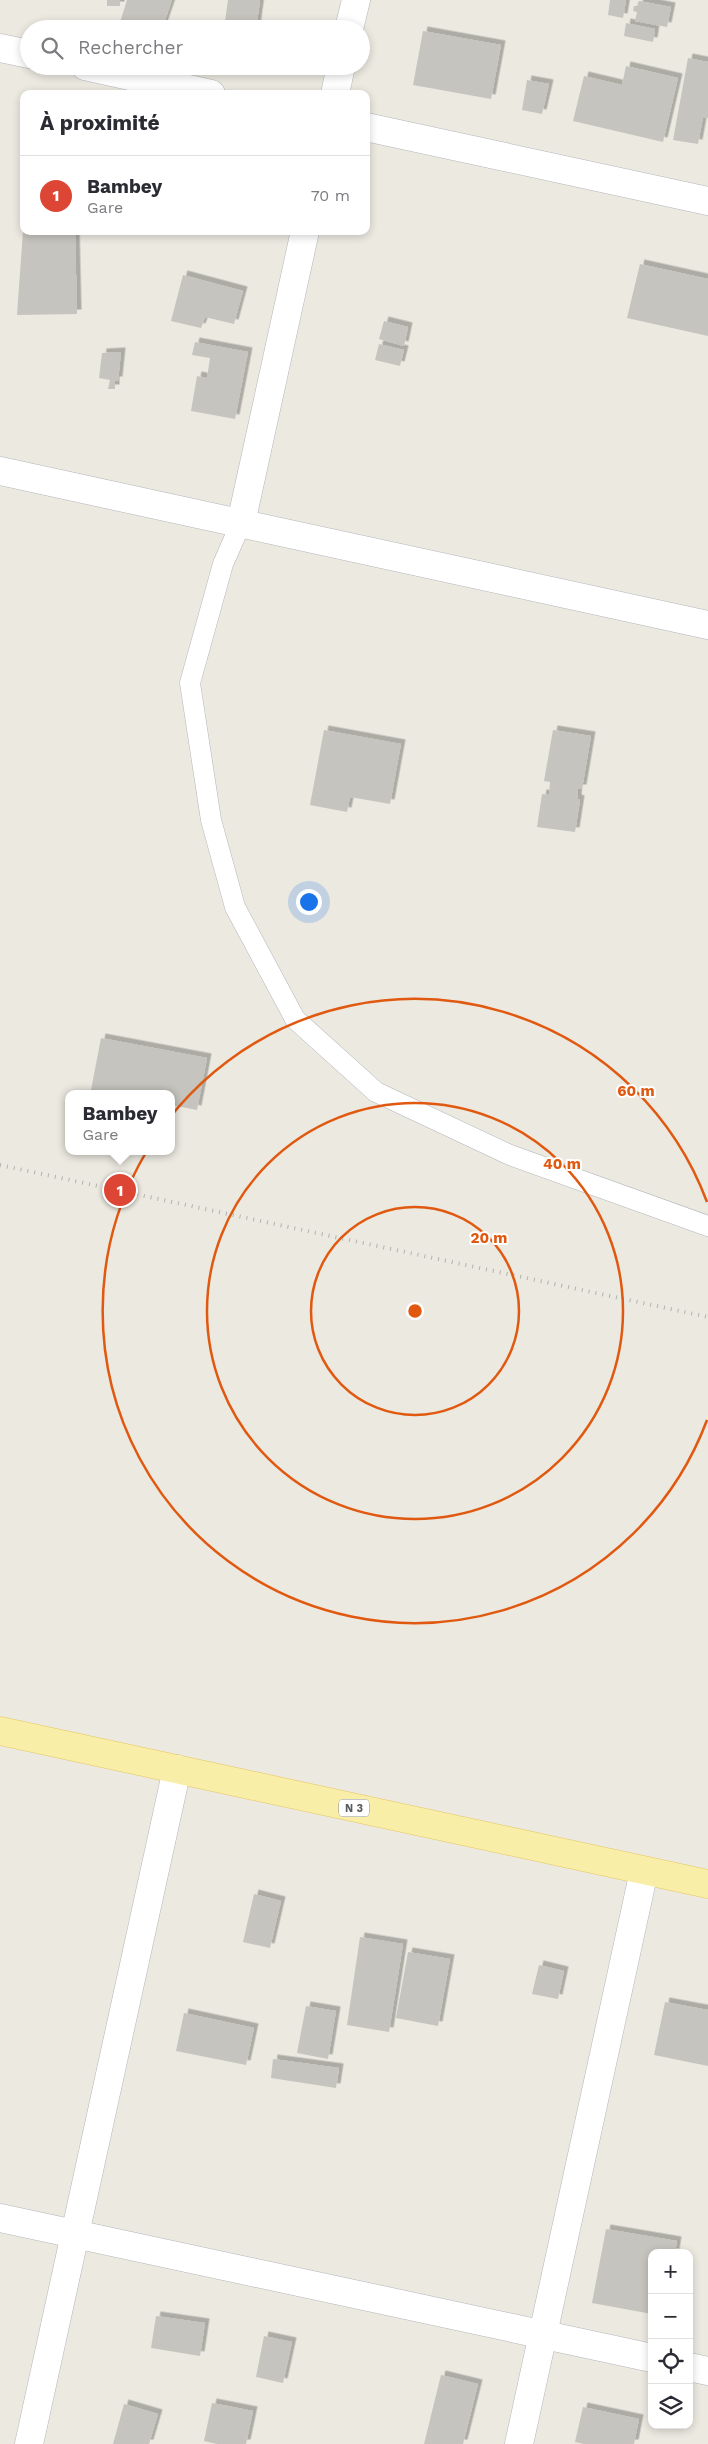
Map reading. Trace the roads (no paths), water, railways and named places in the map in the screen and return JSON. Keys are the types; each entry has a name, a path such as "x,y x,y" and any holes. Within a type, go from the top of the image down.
{"main road":[{"name":"N 3","path":"0,1730 708,1884"}],"street":[{"path":"351,20 356,0"},
{"path":"0,48 20,52"},
{"path":"126,75 193,90"},
{"path":"336,90 339,75"},
{"path":"370,128 708,201"},
{"path":"241,523 304,235"},
{"path":"0,471 708,624"},
{"path":"29,2444 177,1769"},
{"path":"518,2444 644,1871"},
{"path":"0,2218 648,2357"},
{"path":"693,2367 708,2371"}],"lane":[{"path":"241,523 223,564 190,682 211,820 235,907 295,1019 376,1092 510,1155 708,1226"}],"railway":[{"path":"0,1165 708,1317"}],"place":[{"name":"Bambey","path":"120,1190"}]}
